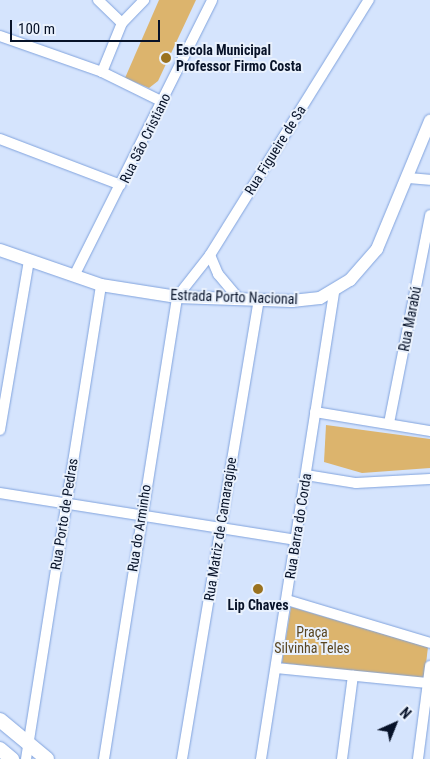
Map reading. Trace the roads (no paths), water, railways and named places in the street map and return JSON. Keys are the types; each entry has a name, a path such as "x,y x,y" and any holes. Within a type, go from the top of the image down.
{"main road":[{"path":"0,720 47,759"},
{"path":"0,749 12,759"}],"street":[{"path":"98,0 122,23"},
{"path":"102,72 122,23 144,0"},
{"name":"Rua São Cristiano","path":"75,274 163,102 212,0"},
{"name":"Rua Figueire de Sa","path":"177,297 210,255 369,0"},
{"path":"0,36 102,72 163,102"},
{"name":"Estrada Porto Nacional","path":"0,250 75,274 101,285 177,297 292,301 320,298 334,292 350,280 376,249 408,178 430,122"},
{"path":"0,140 121,185"},
{"path":"408,178 430,180"},
{"name":"Rua Marabú","path":"389,423 430,215"},
{"path":"210,255 218,274 238,298"},
{"path":"0,430 29,260"},
{"name":"Rua Porto de Pedras","path":"26,759 101,285"},
{"name":"Rua Barra do Corda","path":"261,759 334,292"},
{"name":"Rua do Arminho","path":"104,759 141,515 177,297"},
{"name":"Rua Matriz de Camaragipe","path":"182,759 259,300"},
{"path":"315,412 430,430"},
{"path":"306,475 356,483 430,478"},
{"path":"0,493 296,540"},
{"path":"287,600 430,644"},
{"path":"418,759 430,666"},
{"path":"276,668 427,683"},
{"path":"342,759 354,676"}],"place":[{"name":"Escola Municipal Professor Firmo Costa","path":"166,58"},
{"name":"Lip Chaves","path":"258,589"}],"park label":[{"name":"Praça Silvinha Teles","path":"312,640"}]}
